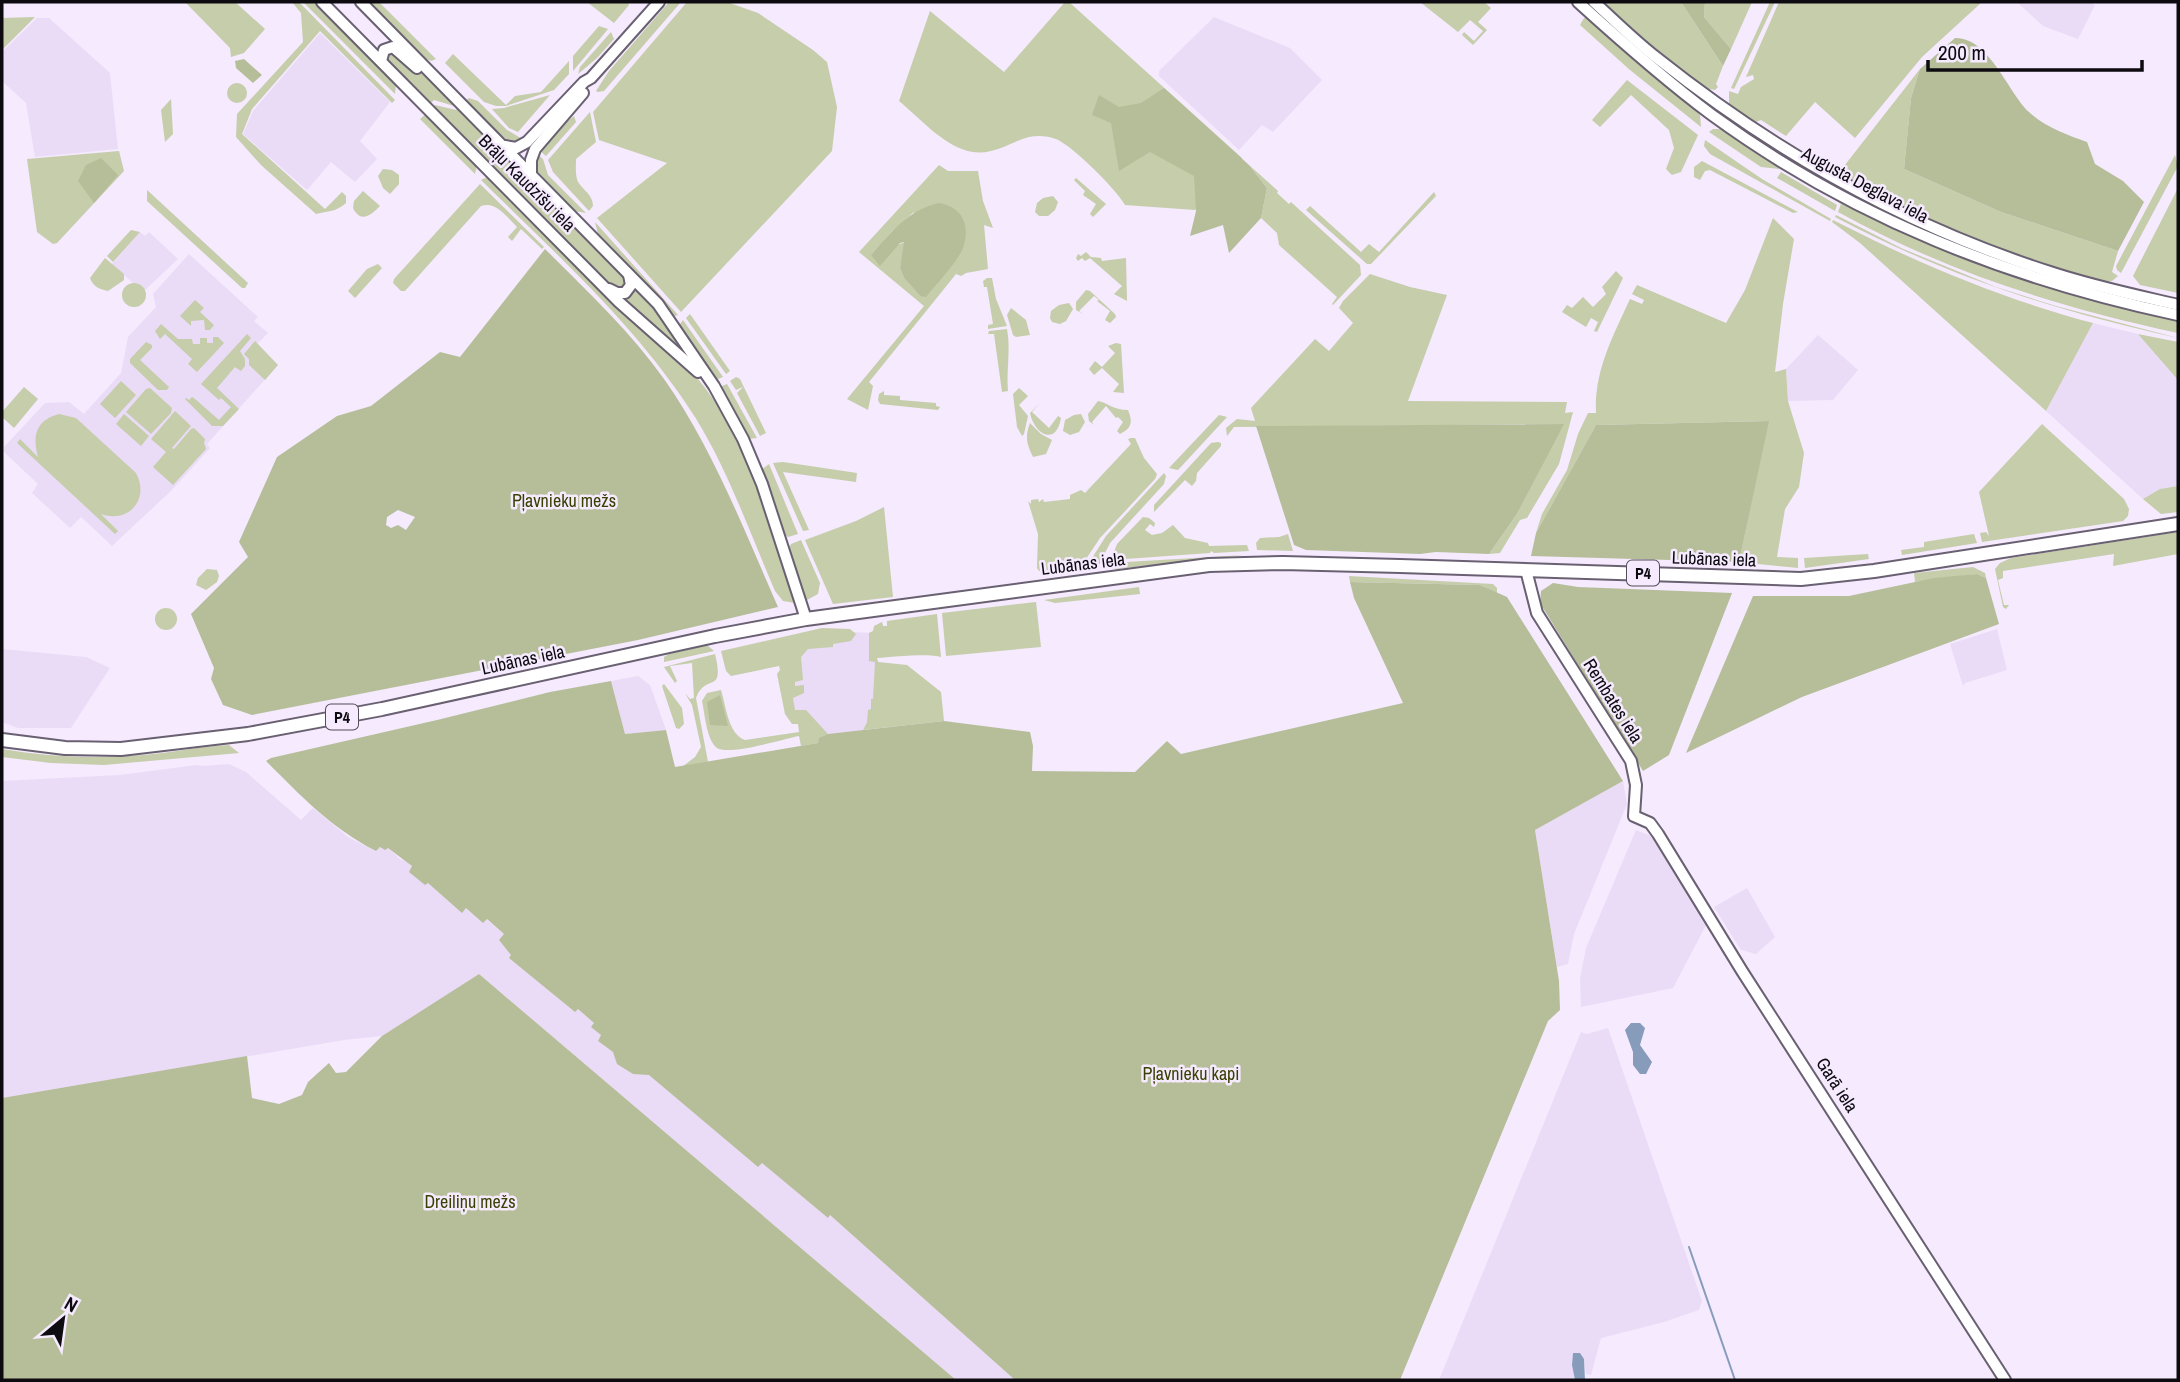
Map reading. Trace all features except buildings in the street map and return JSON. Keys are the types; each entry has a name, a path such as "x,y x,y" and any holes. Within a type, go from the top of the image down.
{"main road":[{"name":"Lubānas iela","path":"2,740 65,748 121,749 247,734 382,709 715,636 806,619 1209,565 1283,563 1801,579 1874,571 2178,524"}],"street":[{"name":"Brāļu Kaudzīšu iela","path":"322,2 619,302 711,384"},
{"name":"Brāļu Kaudzīšu iela","path":"361,2 658,304 711,384 740,434 755,466 806,619"},
{"path":"505,146 522,146 591,78 659,2"},
{"name":"Augusta Deglava iela","path":"1578,2 1641,51 1745,124 1830,176 1894,210 1961,240 2050,272 2116,291 2178,304"},
{"name":"Augusta Deglava iela","path":"1594,2 1641,51 1713,115 1817,182 1906,228 1967,254 2052,285 2114,302 2178,315"},
{"path":"381,61 384,50 396,48 431,80 446,86"},
{"path":"531,173 531,160 535,149 588,87 591,78"},
{"path":"606,287 617,293 625,293 631,285 629,275"},
{"name":"Rembates iela","path":"1526,570 1537,613 1631,761 1636,785 1634,816"},
{"name":"Garā iela","path":"1634,816 1650,823 1658,834 1742,971 2005,1380"}],"shaded area":[{"path":"2017,2 2089,2 2095,5 2078,39 2043,26"},
{"path":"1214,17 1290,48 1322,80 1273,132 1262,125 1239,150 1159,76 1159,71"},
{"path":"37,18 49,18 110,73 118,149 35,157 26,103 2,81 2,52"},
{"path":"320,33 390,102 360,141 377,159 355,182 331,162 307,190 243,134 253,111"},
{"path":"140,232 145,236 149,232 178,259 143,292 112,264"},
{"path":"189,254 258,317 254,321 268,333 256,345 278,365 207,444 210,448 170,492 112,546 81,517 70,528 32,493 38,484 4,452 4,447 45,403 69,402 84,414 121,373 128,337 156,307 153,294"},
{"path":"2093,323 2138,334 2178,380 2178,486 2160,489 2143,499 2046,411"},
{"path":"1818,335 1858,370 1833,400 1788,401 1786,369"},
{"path":"1997,629 2007,670 1965,683 1963,686 1950,644"},
{"path":"853,632 873,633 874,653 880,665 878,698 862,732 827,736 792,709 785,641"},
{"path":"2,649 86,657 110,668 71,728 18,728 2,722"},
{"path":"638,676 650,685 666,730 625,734 611,681"},
{"path":"229,764 246,772 301,820 313,808 348,837 375,851 380,847 388,848 400,859 408,862 425,885 427,882 462,912 466,908 483,922 486,919 504,934 512,955 510,957 575,1011 578,1009 594,1023 601,1035 598,1041 613,1052 633,1074 649,1074 757,1166 761,1162 827,1217 830,1215 1015,1380 956,1380 479,974 382,1036 344,1040 2,1098 2,781 120,775 197,765"},
{"path":"1623,781 1627,804 1574,934 1568,964 1557,967 1535,830"},
{"path":"1636,830 1651,836 1706,925 1673,988 1581,1007 1580,979 1586,948"},
{"path":"1747,888 1775,937 1756,954 1741,950 1714,907"},
{"path":"1608,1028 1702,1301 1699,1310 1601,1338 1591,1375 1586,1374 1584,1359 1572,1357 1575,1380 1439,1380 1581,1032 1587,1034"}],"green space":[{"path":"185,2 235,2 265,29 244,53 231,57 230,48"},
{"path":"292,2 299,2 395,100 392,103 320,31 252,109 242,134 325,209 342,192 346,196 346,203 339,208 316,214 261,165 236,137 237,114 303,42 301,13"},
{"path":"303,2 316,2 393,80 396,84 395,94"},
{"path":"366,2 379,2 436,59 431,61 422,57"},
{"path":"587,2 628,2 629,5 614,23"},
{"path":"669,2 681,2 604,91 596,91 609,71"},
{"path":"687,2 727,2 758,13 813,50 827,62 837,107 832,151 681,312 597,218 667,163 599,140 593,112"},
{"path":"1065,2 1069,2 1242,158 1195,210 1125,205 1083,159 1064,143 1053,138 1029,137 988,152 963,149 943,139 899,101 930,11 1004,72"},
{"path":"1420,2 1484,2 1491,8 1478,22 1487,30 1473,45 1462,35 1464,32 1474,41 1483,31 1470,20 1458,32"},
{"path":"1601,2 1681,2 1723,66 1716,84 1718,87 1715,90 1703,88"},
{"path":"1681,2 1705,2 1704,17 1731,49 1723,66"},
{"path":"1705,2 1752,2 1731,49 1704,17"},
{"path":"1770,2 1775,2 1734,89 1731,88"},
{"path":"1779,2 1982,2 1922,57 1855,138 1815,102 1786,136 1761,120 1756,122 1743,117 1729,104 1729,91 1738,94 1741,87 1754,79 1753,75 1746,77"},
{"path":"35,17 2,50 2,18"},
{"path":"1584,18 1588,18 1694,106 1700,115 1701,127 1630,70 1580,25"},
{"path":"599,26 608,29 573,71 573,56"},
{"path":"611,32 614,39 578,74 580,67"},
{"path":"1955,38 1967,40 1978,47 1988,56 2029,112 2049,126 2087,142 2095,164 2123,181 2144,202 2118,251 2001,212 1904,169 1911,98 1920,69"},
{"path":"396,51 456,104 454,106 434,100 430,104 386,61 387,54"},
{"path":"453,54 506,105 515,96 541,92 569,61 569,74 554,90 506,106 496,106 484,102 445,63"},
{"path":"244,59 262,75 253,83 236,68 235,61"},
{"path":"1920,69 1911,98 1904,169 2001,212 2118,251 2112,272 2118,276 2112,281 2101,282 1978,241 1846,180 1841,170"},
{"path":"1627,80 1698,135 1681,172 1672,175 1666,169 1674,148 1669,130 1631,95 1600,127 1592,120"},
{"path":"237,83 244,86 247,93 244,100 237,103 230,100 227,93 230,86"},
{"path":"1164,88 1249,165 1267,188 1261,218 1229,253 1223,225 1190,236 1196,211 1194,176 1150,152 1119,171 1111,123 1092,115 1099,95 1119,107 1141,103"},
{"path":"550,95 518,132 509,128 492,109 504,108"},
{"path":"469,98 478,101 507,130 524,140 515,143 507,140 465,101"},
{"path":"171,99 173,134 165,142 161,110"},
{"path":"435,105 456,110 459,107 626,278 627,286 623,290 614,288 432,107"},
{"path":"590,112 596,142 576,159 578,182 593,202 589,211 553,172 548,160"},
{"path":"427,113 477,165 475,174 420,119"},
{"path":"574,116 576,122 546,156 540,151 558,129"},
{"path":"1723,129 1781,165 1779,169 1761,167 1709,132"},
{"path":"1705,140 1762,179 1831,219 1830,221 1710,154 1704,146"},
{"path":"119,151 124,171 57,243 53,244 37,232 27,159"},
{"path":"537,154 543,159 548,175 586,213 575,211 536,170"},
{"path":"2175,155 2178,166 2121,273 2116,266"},
{"path":"101,158 118,175 94,203 78,181 86,165"},
{"path":"1702,161 1798,212 1793,213 1710,170 1705,171 1700,180 1694,177 1694,167"},
{"path":"939,165 948,171 978,171 983,201 993,228 984,225 988,269 961,276 956,274 869,382 873,386 868,410 847,399 924,306 859,252","holes":["914,212 920,296 904,278 900,268 905,242 871,255 892,231"]},
{"path":"1249,165 1289,204 1291,202 1360,265 1361,275 1333,305 1337,297 1279,245 1277,233 1261,218 1267,188"},
{"path":"383,169 392,170 399,175 399,184 390,194 383,188 378,176"},
{"path":"1781,172 1837,205 1835,211 1777,178"},
{"path":"487,177 683,362 715,402 740,446 760,493 795,603 783,601 775,591 718,458 695,417 672,384 648,352 595,292 481,180"},
{"path":"1076,178 1106,204 1093,217 1090,214 1096,204 1083,195 1085,191 1074,180"},
{"path":"480,184 544,247 542,249 521,229 512,241 508,237 517,227 496,208 481,206 405,291 401,291 393,283 394,279"},
{"path":"2178,188 2178,293 2140,285 2133,276"},
{"path":"147,190 248,283 245,288 147,201"},
{"path":"363,191 380,206 370,215 363,217 353,208 354,201"},
{"path":"1434,192 1436,196 1371,264 1367,264 1306,210 1310,206 1361,252 1369,244 1379,252"},
{"path":"1827,195 1922,240 1985,266 2049,287 2178,321 2178,333 2089,312 1962,270 1920,253 1838,212 1841,204"},
{"path":"1053,196 1058,202 1055,210 1048,216 1039,216 1035,212 1037,203 1043,198"},
{"path":"939,203 954,208 963,218 965,240 951,267 926,297 920,296 904,278 900,268 904,242 900,243 880,266 871,255 909,216"},
{"path":"1836,215 1901,248 1996,287 2056,306 2178,338 2088,316 2002,290 1919,257 1835,217"},
{"path":"1773,218 1794,239 1775,372 1786,369 1788,401 1804,453 1799,487 1785,509 1777,557 1798,558 1798,568 1739,562 1768,421 1596,425 1536,533 1542,514 1567,470 1578,434 1588,413 1596,413 1601,368 1630,299 1642,304 1644,300 1632,294 1637,285 1726,323 1745,290"},
{"path":"1833,220 1960,279 2093,323 2046,411 1860,243 1832,222"},
{"path":"595,222 678,315 671,317 598,234"},
{"path":"131,230 140,232 113,262 107,256"},
{"name":"Pļavnieku mežs","path":"545,249 637,344 681,405 712,460 778,607 638,640 252,715 223,705 211,679 214,668 191,614 248,557 239,542 277,457 337,416 371,406 440,352 460,357","holes":["398,510 415,517 406,530 398,525 391,528 386,525 387,517"]},
{"path":"1086,252 1091,257 1101,258 1102,261 1126,258 1127,301 1114,294 1122,286 1090,258 1078,261 1078,254 1081,256"},
{"path":"105,258 124,274 124,280 108,291 95,286 90,278"},
{"path":"378,264 382,268 355,298 348,291 367,269"},
{"path":"1616,271 1623,278 1597,332 1594,331 1598,322 1591,318 1586,327 1562,312 1567,305 1572,308 1583,297 1593,307 1606,294 1602,287"},
{"path":"1370,274 1447,295 1408,401 1567,402 1565,413 1573,412 1559,464 1527,518 1520,520 1500,553 1489,554 1517,514 1563,424 1234,427 1227,436 1226,428 1237,419 1255,421 1251,408 1315,339 1329,351 1353,323 1339,308"},
{"path":"992,278 996,299 1007,326 988,329 988,325 993,324 987,287 984,287 983,281"},
{"path":"134,283 142,287 146,295 142,303 134,307 126,303 122,295 126,287"},
{"path":"636,288 699,368 623,300 630,297"},
{"path":"1086,290 1090,291 1115,314 1116,317 1110,323 1105,320 1110,311 1094,296 1079,311 1083,314 1076,310 1076,302"},
{"path":"195,300 204,308 200,312 214,325 210,330 205,330 204,320 191,321 191,326 180,316"},
{"path":"1069,303 1073,309 1066,321 1060,324 1052,322 1051,311 1059,305"},
{"path":"1011,308 1026,320 1030,335 1013,335 1007,315"},
{"path":"690,314 730,371 726,374 686,318"},
{"path":"683,320 723,377 713,377 678,327"},
{"path":"161,324 178,339 192,339 193,344 200,344 200,338 207,338 207,343 213,343 213,337 218,337 224,343 197,372 188,364 192,359 165,334 160,339 155,331"},
{"path":"1007,329 1008,391 1002,392 994,334 988,334 989,331"},
{"path":"247,334 251,338 240,351 245,359 245,366 241,371 235,367 217,388 239,409 223,426 212,426 185,399 192,397 219,420 231,407 201,384"},
{"path":"2138,334 2178,342 2178,380"},
{"path":"255,341 278,365 265,380 249,365 249,359 244,354"},
{"path":"146,342 152,345 152,348 140,360 169,387 167,390 158,390 130,363 130,359"},
{"path":"1121,344 1124,393 1113,392 1119,384 1102,368 1094,375 1089,369 1095,361 1102,367 1115,353 1108,346"},
{"path":"736,377 740,379 766,433 760,436 737,393 743,387 736,390 730,381"},
{"path":"121,381 136,395 115,418 100,404"},
{"path":"727,384 757,438 747,439 721,390 722,386"},
{"path":"24,387 38,399 14,428 2,417 2,412"},
{"path":"150,388 172,408 171,413 151,434 126,412 146,389"},
{"path":"1019,388 1028,396 1019,405 1028,416 1022,436 1017,427 1013,394"},
{"path":"884,391 884,395 900,396 900,400 936,403 936,406 940,407 938,410 880,404 879,394"},
{"path":"1098,401 1128,410 1131,418 1129,427 1120,434 1117,431 1123,422 1106,406 1092,422 1094,425 1089,421 1088,414"},
{"path":"1040,403 1032,412 1049,428 1058,416 1061,418 1055,432 1050,435 1040,431 1032,420 1030,413"},
{"path":"175,411 191,426 172,448 194,428 205,439 206,449 173,485 153,467 166,452 151,439"},
{"path":"59,414 76,418 136,473 140,492 134,507 120,515 101,514 118,531 115,534 17,443 20,439 38,457 38,430 45,420"},
{"path":"124,414 149,436 141,446 116,424"},
{"path":"1081,414 1085,422 1079,432 1070,435 1063,431 1065,420"},
{"path":"1219,415 1227,417 1178,470 1169,468"},
{"path":"1769,421 1739,562 1531,556 1536,533 1596,425"},
{"path":"1030,423 1052,440 1046,454 1033,457 1027,440"},
{"path":"1564,424 1517,514 1489,554 1306,550 1294,545 1256,426"},
{"path":"2042,424 2124,499 2129,509 2128,516 2123,521 1982,542 1980,533 1986,532 1989,536 1979,492"},
{"path":"1135,438 1144,458 1157,474 1155,479 1100,538 1080,568 1039,571 1038,534 1028,501 1031,504 1031,500 1038,499 1039,502 1043,499 1044,502 1070,499 1070,495 1081,490 1085,493 1131,444 1128,439"},
{"path":"1218,442 1221,446 1197,473 1192,486 1185,480 1154,512 1154,505 1211,443"},
{"path":"783,462 857,473 856,482 783,472 809,530 803,531 773,463"},
{"path":"769,464 798,534 788,537 784,534 761,470"},
{"path":"1164,473 1164,484 1110,543 1099,565 1087,566 1106,536"},
{"path":"2178,486 2178,512 2161,514 2143,499 2160,489"},
{"path":"884,507 893,597 833,604 805,540 856,521"},
{"path":"1143,517 1155,523 1154,527 1150,524 1145,530 1152,535 1162,533 1173,525 1185,538 1208,543 1209,546 1247,545 1249,551 1211,551 1111,560 1117,544"},
{"path":"2178,532 2178,554 2113,566 2114,554 2003,571 2003,578 1998,580 2004,605 2009,605 2006,609 2003,607 1995,569 2000,563 2011,558"},
{"path":"1288,534 1293,551 1257,550 1256,543 1260,538"},
{"path":"1974,534 1977,543 1902,555 1901,550 1924,547 1924,542"},
{"path":"801,540 820,583 818,594 805,601 789,548 791,544"},
{"path":"1868,554 1869,559 1805,568 1804,558"},
{"path":"1245,555 1116,569 1110,567 1109,563"},
{"path":"1973,567 1985,573 1986,578 1977,574 1915,582 1914,573"},
{"path":"207,569 217,570 219,576 217,582 206,590 196,585 198,578"},
{"path":"1977,574 1986,578 1999,624 1802,697 1686,753 1753,596 1849,596 1934,578"},
{"path":"1349,576 1493,584 1497,593 1480,585 1350,582"},
{"name":"Pļavnieku kapi","path":"1350,582 1480,585 1507,597 1623,781 1535,830 1559,981 1560,1010 1548,1021 1400,1380 1015,1380 830,1215 828,1218 762,1163 758,1167 649,1075 633,1074 617,1064 613,1052 598,1041 601,1035 591,1027 594,1023 578,1009 575,1012 509,958 511,955 499,940 504,934 487,919 483,923 466,908 462,913 428,883 425,885 409,872 412,866 388,848 385,850 380,847 376,851 345,832 317,810 266,761 550,692 611,681 625,734 666,730 675,767 818,743 819,738 828,734 944,721 1030,732 1033,746 1032,771 1135,772 1167,741 1181,754 1403,703 1354,598"},
{"path":"1553,583 1578,587 1732,593 1669,755 1643,771 1540,603 1541,591"},
{"path":"1139,587 1140,594 1055,603 1044,600"},
{"path":"1036,602 1041,647 946,656 942,613"},
{"path":"166,608 174,611 177,619 174,627 166,630 158,627 155,619 158,611"},
{"path":"937,614 941,657 919,655 877,658 878,662 907,665 941,692 944,721 863,730 873,699 875,662 869,661 869,633 874,626 882,622 883,626 887,626 887,621"},
{"path":"822,628 850,629 856,634 851,641 833,644 833,647 808,649 801,657 803,680 795,682 795,686 804,685 804,693 793,698 795,710 806,710 828,734 820,738 818,743 801,746 799,736 744,749 717,748 708,733 702,701 707,693 721,690 731,726 739,737 745,740 799,732 798,724 792,724 785,714 777,674 779,666 731,676 726,671 721,651"},
{"path":"707,645 714,651 664,662 664,657 669,654"},
{"path":"715,654 718,675 716,680 700,690 696,698 708,762 682,767 695,757 701,747 692,705 685,693 690,699 694,698 692,663 670,666 677,681 675,683 664,667"},
{"path":"664,684 682,708 684,724 679,729 676,728 662,686"},
{"path":"720,695 728,726 710,725 707,702"},
{"path":"229,745 239,753 104,765 51,763 2,757 2,749 72,757 107,757"},
{"name":"Dreiliņu mežs","path":"479,974 956,1380 2,1380 2,1098 247,1056 252,1098 279,1104 302,1095 308,1082 329,1063 336,1073 346,1072 382,1036"}],"water":[{"path":"1631,1023 1640,1023 1645,1028 1640,1045 1652,1062 1646,1074 1640,1074 1633,1065 1633,1052 1625,1030"},
{"path":"1573,1353 1580,1353 1584,1359 1585,1380 1575,1380"}],"waterway":[{"path":"1689,1247 1735,1380"}]}
